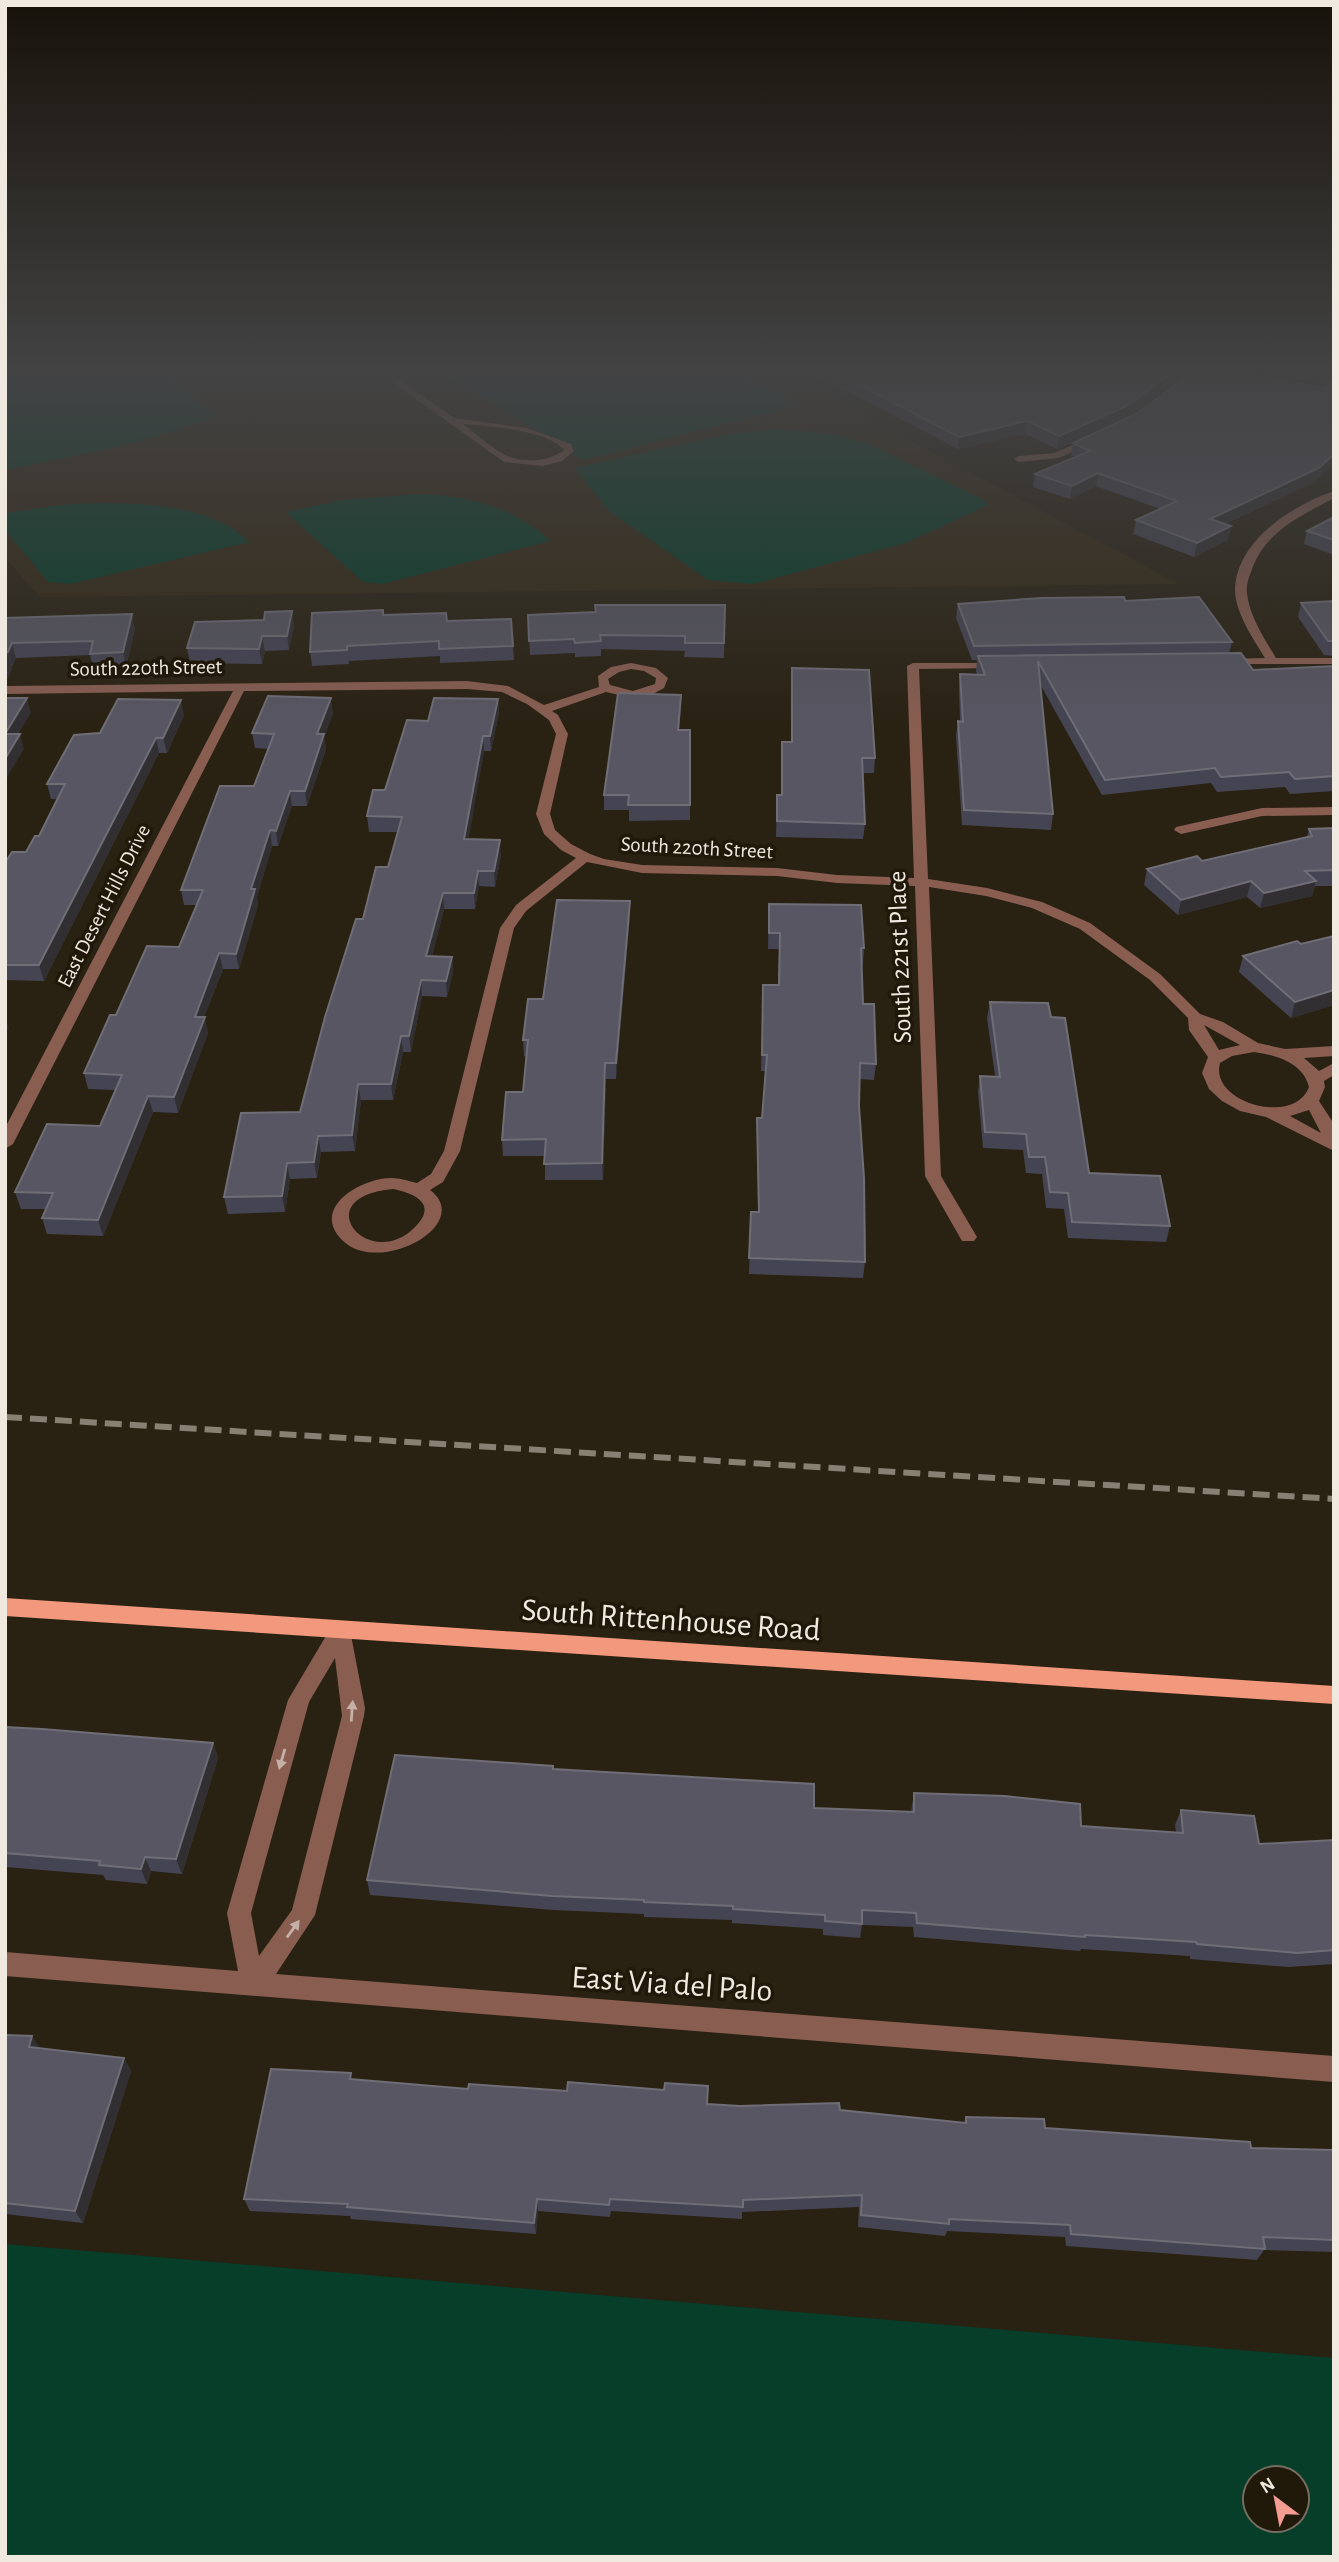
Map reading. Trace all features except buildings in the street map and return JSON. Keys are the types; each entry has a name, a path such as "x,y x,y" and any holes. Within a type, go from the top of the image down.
{"main road":[{"name":"South Rittenhouse Road","path":"5,1608 1334,1695"}],"street":[{"path":"1272,662 1246,611 1241,589 1248,563 1262,538 1284,521 1334,494"},
{"path":"1217,662 1334,661"},
{"name":"South 221st Place","path":"968,1237 933,1176 912,666 1009,664"},
{"name":"South 220th Street","path":"5,690 467,685 504,689 545,709 554,718 562,734 543,814 549,831 566,847 585,857 601,863 642,869 777,872 838,879 921,882 987,892 1037,905 1085,926 1155,977 1195,1017 1218,1025 1254,1047"},
{"name":"East Desert Hills Drive","path":"5,1144 240,688"},
{"path":"545,709 607,688"},
{"path":"1181,830 1262,812 1334,811"},
{"path":"421,1189 429,1197 433,1217 428,1227 405,1243 382,1247 360,1244 341,1228 338,1218 342,1207 362,1189 393,1182 421,1189 437,1178 452,1151 506,928 521,908 585,857"},
{"name":"South 220th Street","path":"1195,1017 1196,1030 1216,1058"},
{"path":"1286,1054 1305,1065 1315,1080 1316,1091 1311,1101 1295,1110 1271,1113 1253,1111 1223,1097 1209,1077 1210,1066 1226,1051 1254,1047 1286,1054 1334,1051"},
{"path":"1315,1080 1334,1068"},
{"path":"1311,1101 1329,1129 1333,1145"},
{"path":"1271,1113 1333,1145"},
{"path":"253,1985 303,1915 349,1730 354,1709 340,1630"},
{"path":"253,1985 239,1913 299,1700 340,1630"},
{"name":"East Via del Palo","path":"5,1964 1334,2069"}],"shaded area":[{"path":"5,491 1004,491 1179,584 40,597 5,558"}],"green space":[{"path":"593,491 965,491 988,505 906,543 753,584 708,580 609,511"},
{"path":"421,494 457,497 490,506 522,520 550,541 382,584 363,582 286,512 343,500"},
{"path":"108,503 183,510 218,521 249,542 70,584 48,582 5,530 5,513 70,504"},
{"path":"5,2244 1334,2358 1334,2557 5,2557"}],"railway":[{"path":"5,1417 1334,1499"}]}
